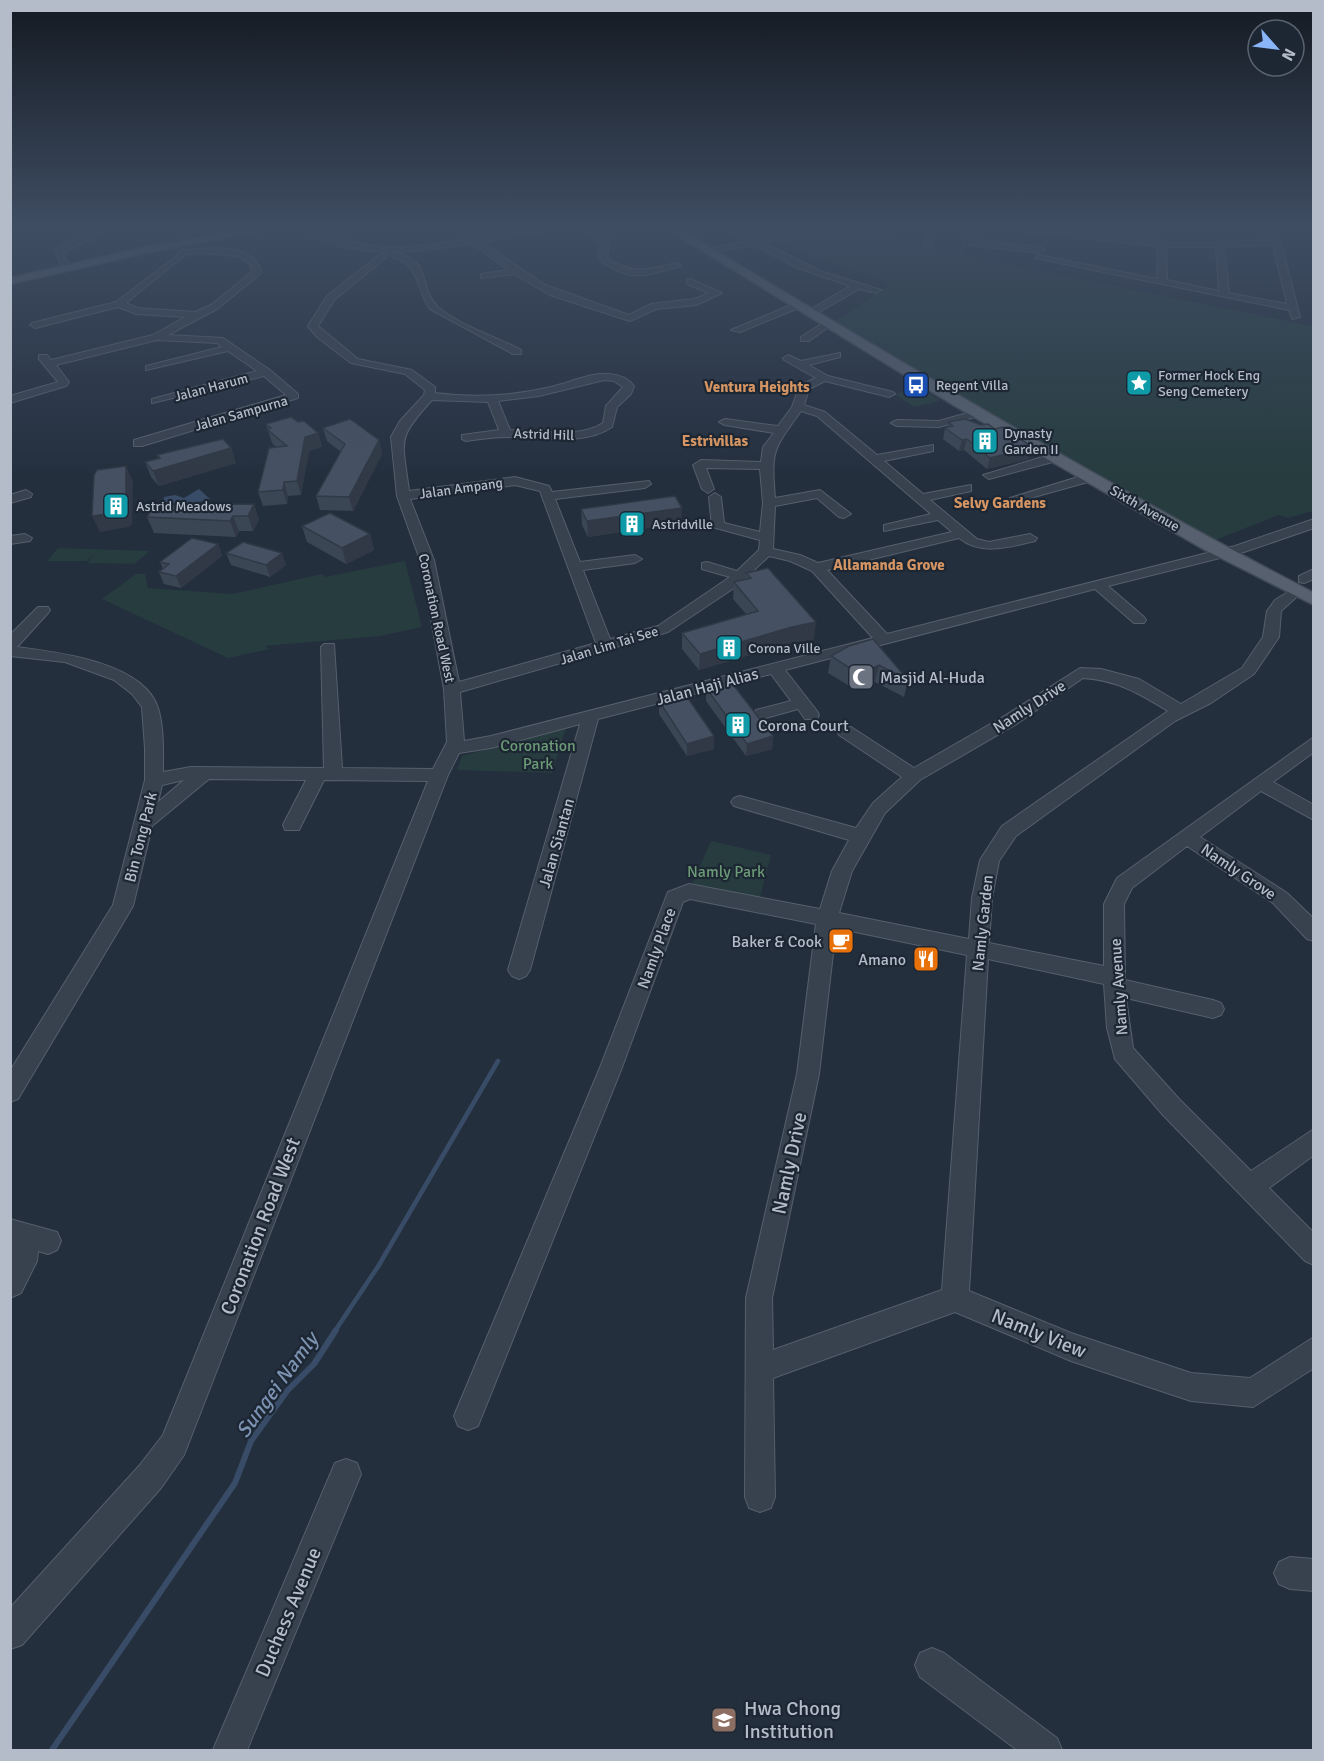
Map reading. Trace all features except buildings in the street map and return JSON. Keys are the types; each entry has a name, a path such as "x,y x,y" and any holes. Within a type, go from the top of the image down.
{"main road":[{"name":"Sixth Avenue","path":"808,311 978,413 1223,552 1304,581 1314,600"}],"street":[{"path":"35,325 90,311"},
{"path":"139,311 196,315"},
{"path":"157,338 204,311"},
{"path":"322,311 314,326 321,335 355,361 412,374 431,389 429,396"},
{"path":"440,311 517,352"},
{"path":"610,311 630,318 644,311"},
{"path":"736,330 783,311"},
{"path":"805,339 829,323"},
{"name":"Jalan Sampurna","path":"49,364 157,338 219,340 266,372 293,398 138,443"},
{"path":"150,368 232,347"},
{"path":"10,400 64,382 40,354"},
{"path":"801,364 836,355"},
{"path":"788,358 824,378 889,394"},
{"name":"Jalan Harum","path":"156,401 266,372"},
{"name":"Astrid Hill","path":"429,396 458,399 490,397 553,390 604,377 624,381 629,386 627,392 612,406 608,425 599,431 576,435 506,433 490,397"},
{"path":"766,544 769,503 766,466 769,447 798,407 804,387 824,378"},
{"path":"854,386 883,379"},
{"name":"Coronation Road West","path":"10,1633 104,1530 174,1445 439,776 455,748 452,689 427,560 403,496 397,437 404,423 429,396"},
{"path":"798,407 821,414 960,534 982,546 1030,538"},
{"path":"897,423 939,424 978,413"},
{"path":"725,422 780,430"},
{"path":"466,437 506,433"},
{"path":"874,459 929,448"},
{"path":"989,475 1056,457"},
{"path":"766,466 699,465 712,493 719,526 766,544 817,568 883,639"},
{"path":"1016,498 1091,477"},
{"name":"Jalan Ampang","path":"403,496 515,481 540,487 549,496"},
{"path":"605,647 549,496 645,484"},
{"path":"919,499 967,488"},
{"path":"10,499 26,494"},
{"path":"769,503 820,494 844,514"},
{"path":"889,528 940,516"},
{"name":"Jalan Haji Alias","path":"455,748 491,742 1239,549 1314,523"},
{"path":"817,568 960,534"},
{"path":"10,540 25,538"},
{"name":"Jalan Lim Tai See","path":"452,689 663,629 740,576 766,544"},
{"path":"574,567 635,559"},
{"path":"706,566 726,565 740,576"},
{"name":"Namly Garden","path":"955,1299 982,898 990,860 1009,831 1074,783 1181,711 1248,671 1271,637 1274,611 1304,581"},
{"path":"1097,584 1139,620"},
{"path":"10,645 43,610"},
{"path":"292,825 326,774 329,647"},
{"name":"Bin Tong Park","path":"10,651 68,658 120,677 138,690 150,707 154,748 154,780 123,906 10,1092"},
{"path":"762,714 806,709 775,668"},
{"name":"Namly Drive","path":"760,1497 759,1298 808,1074 827,919 842,871 860,836 879,808 914,776 1003,724 1080,673 1101,674 1133,683 1181,711"},
{"name":"Jalan Siantan","path":"519,970 591,716"},
{"path":"845,731 914,776"},
{"name":"Namly Avenue","path":"1314,743 1124,883 1114,904 1115,982 1118,1028 1123,1052 1150,1085 1314,1252"},
{"path":"145,822 205,773"},
{"path":"154,780 205,773 439,776"},
{"path":"1261,783 1314,813"},
{"path":"740,802 860,836"},
{"name":"Namly Grove","path":"1188,838 1281,898 1314,933"},
{"name":"Namly Place","path":"468,1416 610,1070 675,897 689,891 978,949 1115,982 1213,1009"},
{"path":"1249,1188 1314,1140"},
{"path":"12,1284 24,1261 28,1237"},
{"path":"760,1369 955,1299"},
{"name":"Namly View","path":"955,1299 1071,1347 1191,1387 1253,1393 1314,1351"},
{"name":"Duchess Avenue","path":"230,1750 346,1474"},
{"path":"932,1665 1044,1750"}],"green space":[{"path":"850,311 1239,311 1313,326 1313,511 1288,518 1279,515 1215,540 832,324"},
{"path":"920,388 941,401 914,407 894,394"},
{"path":"58,548 150,551 134,564 88,563 93,554 87,561 47,561"},
{"path":"405,561 422,627 380,636 265,646 270,649 228,658 102,599 136,574 145,574 148,588 233,594 322,574 325,577"},
{"name":"Coronation Park","path":"566,728 552,773 457,770 462,756"},
{"name":"Namly Park","path":"711,841 771,855 758,904 689,891"}],"water":[{"path":"199,489 210,499 178,508 174,503 163,502 164,497 175,495 184,498"}],"waterway":[{"name":"Sungei Namly","path":"335,1331 379,1265 498,1061"},
{"name":"Sungei Namly","path":"52,1750 235,1483 251,1441 287,1391 314,1364 336,1330"}],"place":[{"name":"Former Hock Eng Seng Cemetery","path":"1139,383"},
{"name":"Regent Villa","path":"916,385"},
{"name":"Dynasty Garden II","path":"985,441"},
{"name":"Astrid Meadows","path":"116,506"},
{"name":"Astridville","path":"632,524"},
{"name":"Corona Ville","path":"729,648"},
{"name":"Masjid Al-Huda","path":"861,677"},
{"name":"Corona Court","path":"738,725"},
{"name":"Baker & Cook","path":"841,941"},
{"name":"Amano","path":"926,959"},
{"name":"Hwa Chong Institution","path":"724,1720"}],"district":[{"name":"Ventura Heights","path":"757,387"},
{"name":"Estrivillas","path":"715,441"},
{"name":"Selvy Gardens","path":"1000,503"},
{"name":"Allamanda Grove","path":"889,565"}]}
